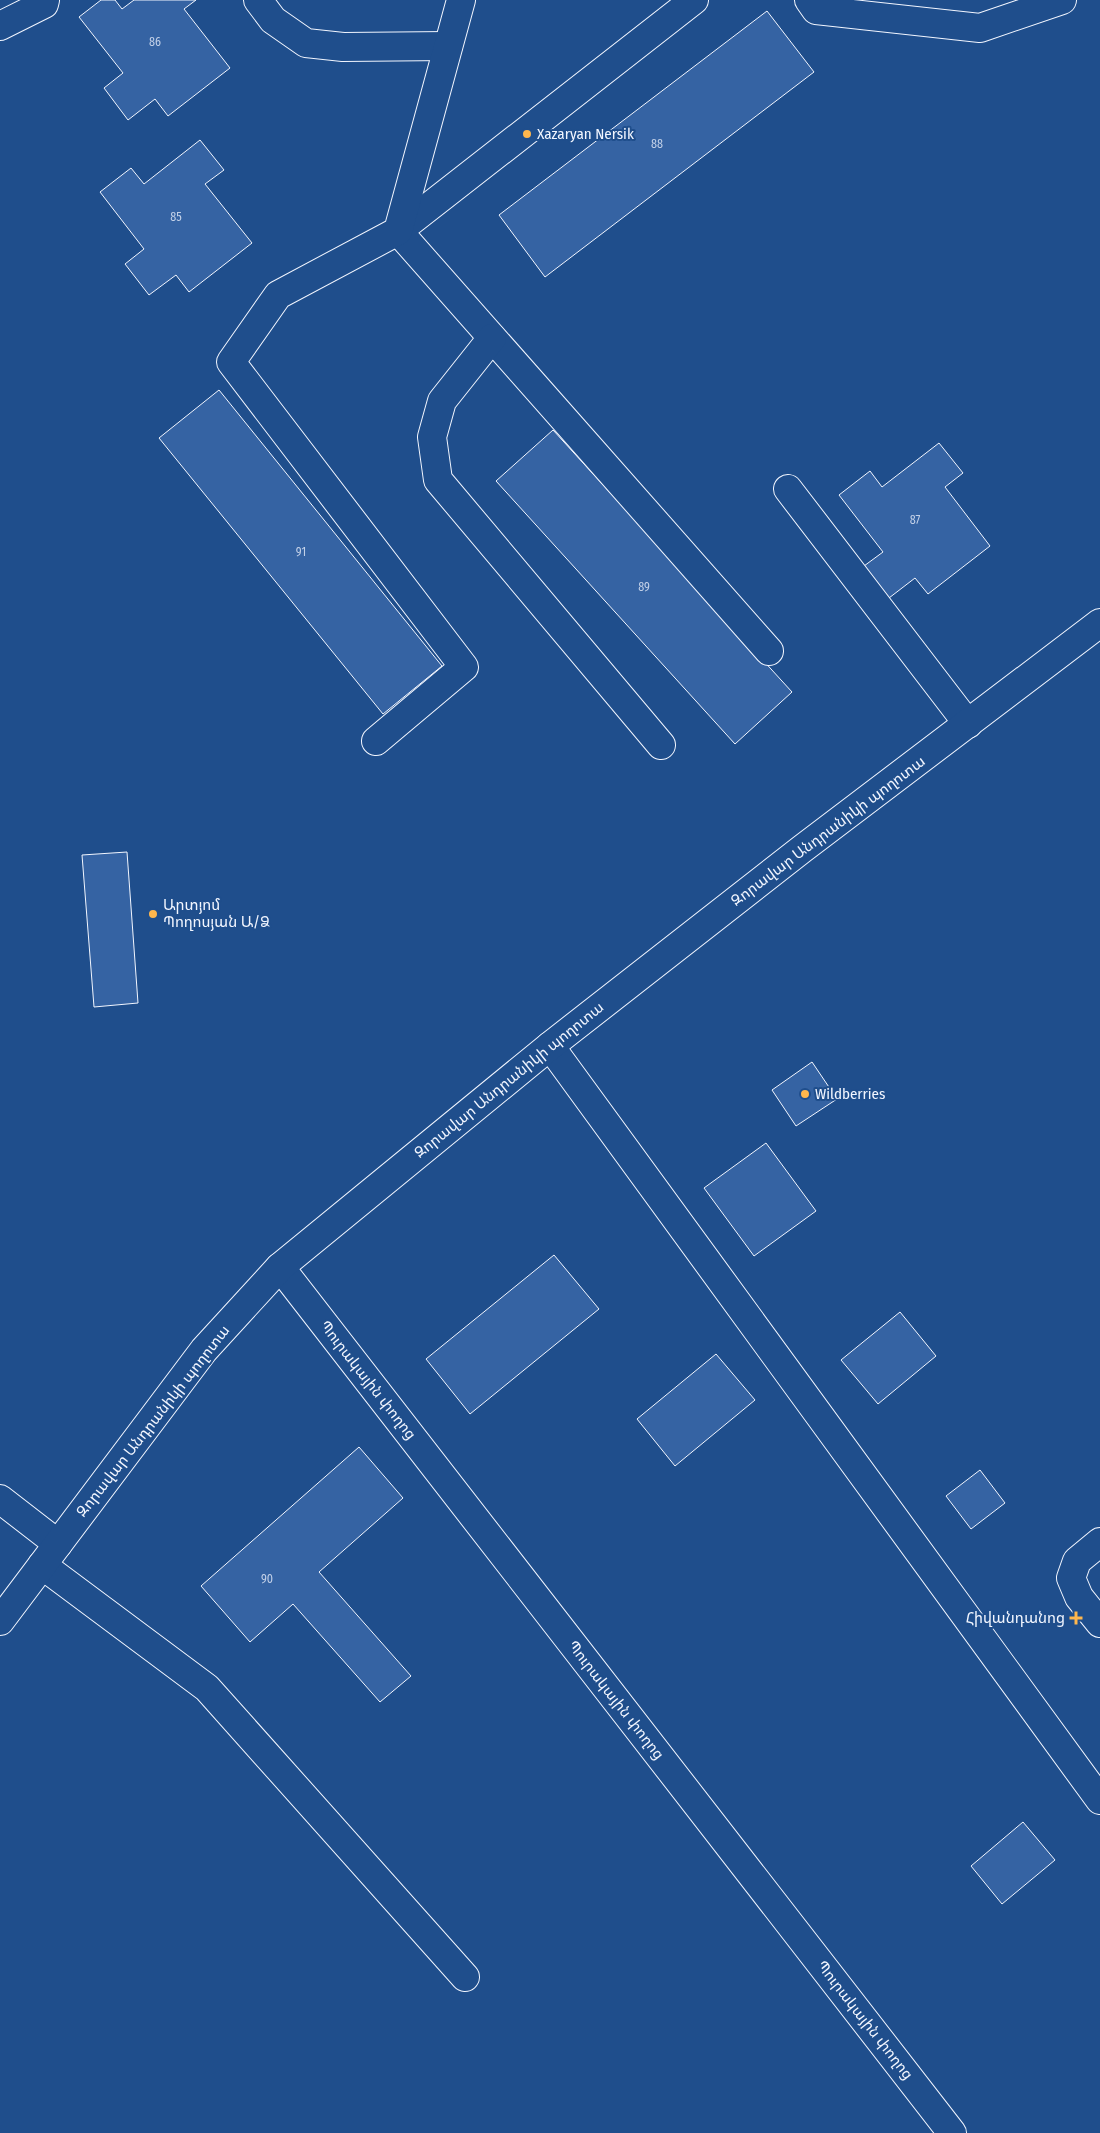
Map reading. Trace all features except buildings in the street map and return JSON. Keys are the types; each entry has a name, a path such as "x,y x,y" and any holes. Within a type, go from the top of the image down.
{"street":[{"path":"0,26 44,4 45,0"},
{"path":"258,0 273,20 306,43 343,47 448,46"},
{"path":"398,231 461,0"},
{"path":"376,741 464,667 231,362 278,295 398,231 694,0"},
{"path":"813,5 980,28 1062,0"},
{"path":"398,231 769,651"},
{"path":"492,338 442,401 432,437 438,480 661,745"},
{"path":"788,489 968,724"},
{"name":"Զորավար Անդրանիկի պողոտա","path":"0,1620 204,1350 280,1267 550,1046 1100,623"},
{"path":"550,1046 1099,1796"},
{"name":"Պուրակային փողոց","path":"280,1267 952,2133"},
{"path":"0,1499 50,1554 207,1688 465,1977"},
{"path":"1100,1542 1077,1561 1071,1578 1079,1597 1100,1623"}],"place":[{"name":"Xazaryan Nersik","path":"527,134"},
{"name":"Արտյոմ Պողոսյան Ա/Ձ","path":"153,914"},
{"name":"Wildberries","path":"805,1094"},
{"name":"Հիվանդանոց","path":"1076,1618"}]}
